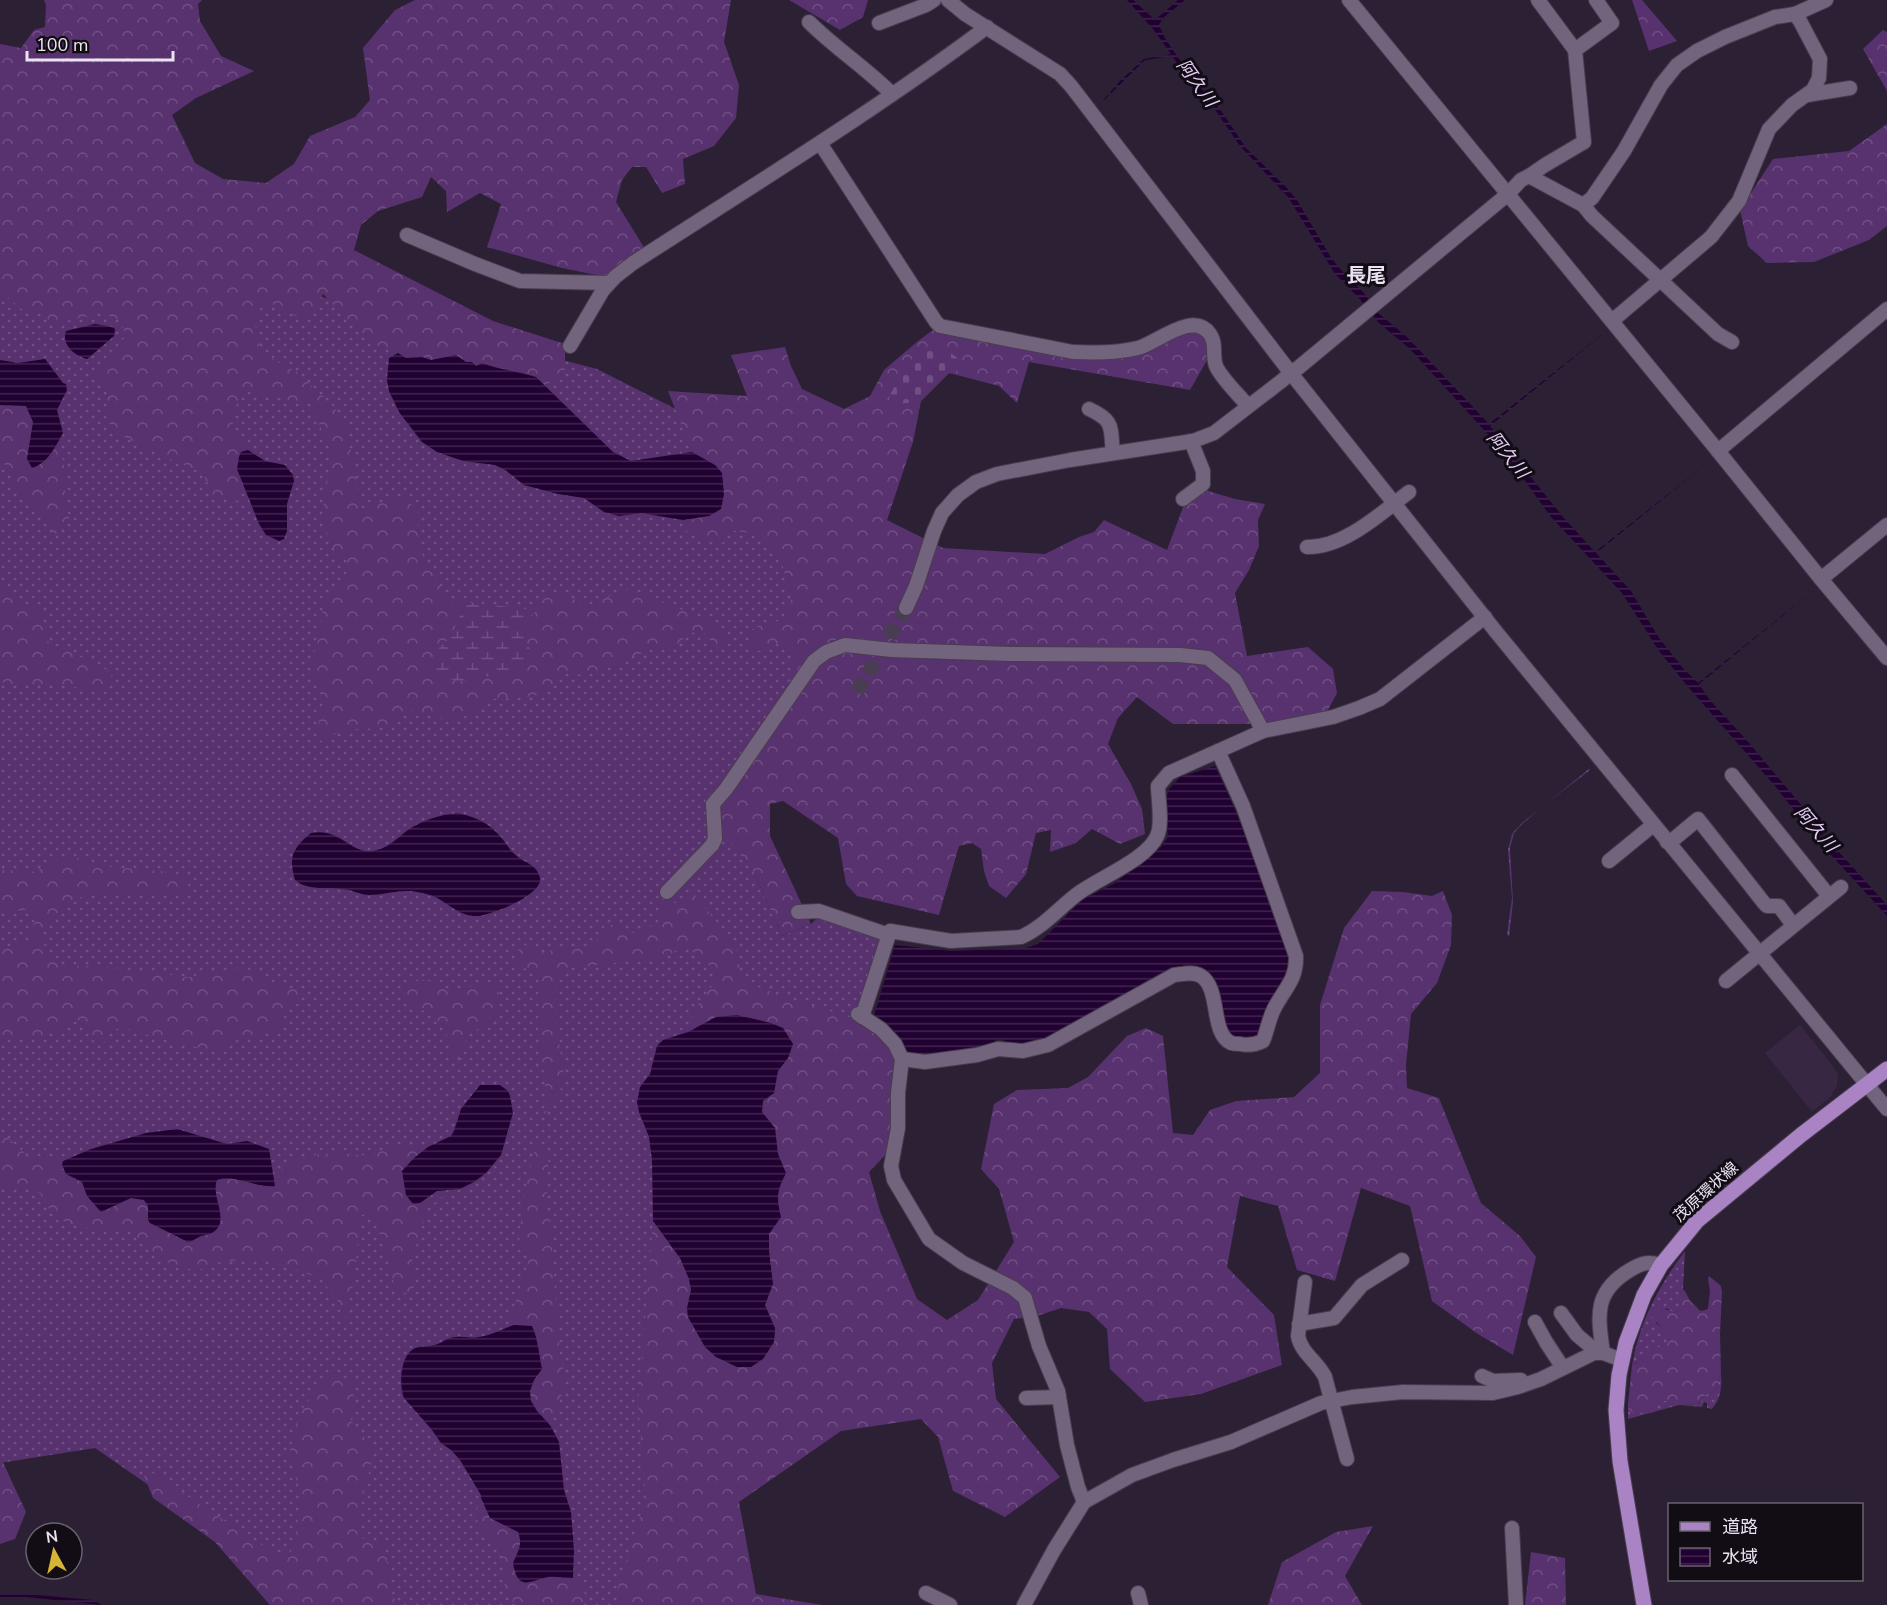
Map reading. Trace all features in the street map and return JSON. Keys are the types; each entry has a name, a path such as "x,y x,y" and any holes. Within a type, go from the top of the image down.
{"main road":[{"name":"茂原環状線","path":"1644,1605 1618,1445 1616,1410 1622,1360 1637,1310 1661,1265 1697,1221 1887,1069"}],"street":[{"path":"879,23 927,5 934,0"},
{"path":"948,0 1060,74 1071,86 1290,372 1487,620 1887,1109"},
{"path":"1349,0 1887,658"},
{"path":"906,608 942,513 967,488 998,474 1191,441 1214,433 1290,372 1299,368 1355,319 1508,194 1521,180 1584,142 1575,51 1538,0"},
{"path":"1575,51 1612,23 1596,0"},
{"path":"1583,205 1592,198 1624,151 1662,85 1677,65 1697,51 1725,37 1775,17 1795,14 1827,0"},
{"path":"1612,321 1711,237 1739,201 1769,129 1792,105 1813,90 1819,78 1820,59 1795,14"},
{"path":"809,22 892,94"},
{"path":"570,346 603,290 633,263 820,143 987,27"},
{"path":"1807,95 1850,88"},
{"path":"820,143 940,326 1073,352 1139,348 1181,327 1204,328 1211,335 1216,365 1248,406"},
{"path":"1529,176 1583,205 1718,333 1732,342"},
{"path":"407,235 520,281 609,283"},
{"path":"1718,451 1887,309"},
{"path":"1089,409 1104,416 1109,423 1113,453"},
{"path":"1183,499 1203,484 1203,471 1191,441"},
{"path":"1306,547 1316,547 1348,536 1409,492"},
{"path":"1821,579 1887,525"},
{"path":"1084,1502 1067,1445 1055,1381 1039,1346 1025,1298 1013,1288 963,1263 929,1239 894,1180 891,1166 898,1128 898,1093 902,1059 895,1044 881,1029 860,1016 890,931 951,941 1021,937 1031,933 1077,894 1142,854 1157,838 1160,830 1158,786 1169,773 1263,731 1333,717 1348,719 1359,717 1379,709 1487,620"},
{"path":"667,892 712,845 715,839 713,804 726,789 800,679 814,661 826,652 845,645 1010,654 1180,655 1208,658 1235,680 1263,731"},
{"path":"902,1059 925,1062 977,1055 993,1049 1023,1051 1048,1045 1174,975 1192,973 1203,977 1210,987 1222,1033 1230,1043 1247,1046 1263,1041 1273,1010 1296,969 1296,956 1243,806 1218,751"},
{"path":"1732,776 1829,896"},
{"path":"1667,842 1698,819 1764,903 1767,906 1779,906 1793,925"},
{"path":"1609,861 1653,825"},
{"path":"1726,981 1840,887"},
{"path":"798,912 819,911 889,935"},
{"path":"1299,1324 1334,1318 1362,1285 1402,1260"},
{"path":"1598,1353 1599,1314 1602,1298 1607,1288 1619,1277 1642,1263 1652,1262 1661,1265"},
{"path":"1305,1282 1299,1324 1299,1344 1323,1371 1347,1459"},
{"path":"1561,1313 1577,1335 1598,1353 1622,1360"},
{"path":"1535,1322 1563,1368"},
{"path":"1024,1605 1084,1502 1132,1475 1231,1442 1322,1403 1403,1392 1493,1393 1541,1379 1598,1353"},
{"path":"1482,1376 1492,1381 1541,1379"},
{"path":"1026,1398 1059,1397"},
{"path":"1512,1528 1516,1605"},
{"path":"926,1593 950,1605"}],"shaded area":[{"path":"1800,1025 1838,1075 1833,1095 1812,1112 1765,1053"}],"green space":[{"path":"44,0 202,0 198,4 200,21 221,56 254,71 196,98 172,115 195,163 223,179 266,183 294,164 310,136 355,117 370,100 363,48 395,10 415,0 731,0 724,42 739,85 736,118 714,146 683,159 685,184 662,193 646,167 632,167 622,180 616,202 645,249 606,277 562,268 487,247 501,204 480,193 447,212 446,191 431,177 422,197 378,211 361,225 354,250 493,321 565,344 565,370 545,386 523,373 482,363 476,366 456,355 431,360 422,357 406,358 367,341 354,324 323,294 305,321 270,303 258,310 255,332 263,354 297,372 331,404 345,421 362,510 405,497 420,515 418,529 423,555 429,568 461,614 450,638 436,651 463,681 512,672 526,667 534,655 524,638 526,626 538,601 545,596 557,593 587,606 629,588 705,619 723,633 726,641 718,647 702,631 697,632 686,636 675,648 650,650 588,675 566,674 540,694 523,698 490,699 488,705 465,716 445,720 436,715 414,711 381,727 348,730 332,736 325,742 319,740 317,731 323,700 312,673 315,646 325,599 349,570 346,560 337,556 321,521 330,449 309,401 299,402 248,392 237,403 231,430 248,449 239,457 238,501 214,496 202,472 160,455 116,433 105,415 109,387 93,371 126,336 120,321 106,312 53,324 40,313 21,309 0,290 0,44 21,48 34,30 45,27 46,5"},
{"path":"789,0 868,0 863,17 840,30"},
{"path":"1632,0 1642,0 1677,41 1649,51"},
{"path":"1883,30 1887,32 1887,91 1863,49"},
{"path":"1887,124 1887,226 1869,240 1814,262 1767,263 1748,246 1740,210 1773,159 1849,151"},
{"path":"0,247 265,282 597,369 729,436 820,616 735,847 754,873 782,936 811,924 821,915 883,939 775,1328 643,1605 351,1605 271,1570 95,1448 0,1463"},
{"path":"937,327 1082,357 1199,330 1206,337 1210,355 1190,390 1029,362 1017,403 999,386 949,373 921,401 913,442 887,520 943,548 1045,554 1094,532 1104,520 1167,550 1191,486 1235,499 1265,504 1258,520 1259,546 1249,570 1235,593 1247,656 1308,647 1333,669 1337,693 1328,710 1309,721 1254,724 1173,724 1137,697 1118,718 1108,744 1131,784 1142,809 1145,834 1120,844 1092,829 1076,843 1050,852 1051,830 1036,833 1026,874 1006,898 989,886 981,849 972,843 959,846 939,915 857,896 846,884 838,838 783,801 770,804 770,836 811,924 782,936 754,873 721,829 721,804 781,723 794,656 783,642 753,653 750,630 783,619 791,600 780,555 761,534 727,530 723,543 709,542 684,530 683,520 696,519 715,465 692,452 668,391 747,396 731,355 785,347 802,389 844,409 870,396 884,370"},
{"path":"942,348 963,361 954,374 949,373 921,401 898,404 889,399 907,365 914,357"},
{"path":"0,405 26,406 33,422 31,439 53,451 63,433 61,451 66,476 65,492 69,518 55,535 29,499 16,490 10,473 0,457"},
{"path":"0,579 18,603 40,610 49,646 74,654 112,672 110,684 99,690 0,682"},
{"path":"452,600 536,610 527,622 524,632 534,655 526,667 512,672 462,681 442,678 433,666 436,651 450,638 461,614"},
{"path":"1589,769 1590,770 1545,805"},
{"path":"1542,807 1514,833 1510,848 1513,902 1509,937 1507,934 1512,898 1508,850 1512,834 1522,823"},
{"path":"78,858 111,867 161,871 188,879 189,890 179,895 97,894 73,899 41,930 47,957 67,966 98,966 189,977 235,968 253,970 261,978 303,992 297,1004 286,1013 279,1028 233,1041 215,1051 123,1028 111,1030 107,1042 91,1040 89,1030 82,1019 52,1033 29,1040 0,1041 0,948 26,942 33,931 35,915 29,909 0,914 0,870 34,872 57,860"},
{"path":"1372,891 1432,896 1443,891 1452,915 1451,945 1437,983 1411,1014 1406,1065 1407,1088 1439,1098 1481,1203 1520,1236 1536,1257 1513,1355 1478,1334 1432,1301 1410,1206 1361,1188 1335,1281 1297,1270 1278,1206 1240,1196 1227,1267 1274,1315 1282,1365 1201,1394 1145,1402 1110,1369 1107,1329 1089,1312 1061,1308 1034,1317 1014,1319 992,1363 996,1399 1060,1477 1005,1517 953,1491 938,1437 921,1419 841,1431 739,1502 756,1594 822,1605 618,1605 617,1591 646,1499 638,1403 653,1221 682,1261 689,1279 690,1296 687,1308 716,1357 737,1367 774,1342 775,1328 765,1305 773,1284 769,1234 781,1217 778,1194 786,1173 778,1154 775,1128 762,1112 763,1101 774,1093 778,1071 788,1058 716,1017 688,1032 694,1010 719,976 701,957 683,946 666,957 564,969 556,979 556,1022 565,1082 544,1115 545,1080 538,1035 539,976 524,968 512,966 522,944 543,953 556,949 587,948 598,939 605,926 618,924 630,934 657,925 660,911 659,897 675,903 695,895 735,945 742,981 787,998 856,1019 885,1038 899,1060 891,1149 869,1172 880,1211 917,1299 947,1320 978,1300 1014,1242 999,1189 981,1169 994,1104 1017,1090 1068,1088 1088,1077 1127,1036 1146,1028 1163,1036 1173,1133 1193,1135 1210,1110 1236,1101 1294,1097 1320,1073 1320,1005 1344,928"},
{"path":"426,980 449,992 476,985 496,986 501,998 496,1013 489,1018 487,1024 467,1035 462,1060 451,1053 447,1036 436,1018 415,1006 401,990 407,982"},
{"path":"0,1131 28,1156 70,1157 63,1161 62,1165 66,1174 82,1182 87,1196 101,1212 131,1198 144,1200 148,1206 148,1220 194,1241 203,1235 216,1180 231,1179 274,1186 284,1167 304,1157 338,1154 372,1155 393,1143 425,1149 414,1158 406,1195 413,1204 420,1203 437,1191 448,1192 427,1209 412,1260 414,1294 406,1293 395,1285 377,1225 369,1213 359,1216 358,1244 344,1326 338,1301 320,1278 265,1259 226,1261 210,1264 200,1270 175,1268 136,1238 131,1229 88,1228 67,1223 49,1208 40,1193 26,1188 0,1187"},
{"path":"536,1147 549,1150 546,1206 550,1224 560,1355 566,1384 550,1425 537,1411 531,1399 532,1386 542,1369 537,1337 510,1326 530,1255 519,1245 524,1195"},
{"path":"1685,1251 1680,1310 1674,1313 1666,1308 1656,1323 1666,1331 1670,1340 1632,1365 1635,1349 1651,1305"},
{"path":"1709,1276 1721,1286 1722,1292 1721,1373 1715,1390 1705,1395 1703,1400 1697,1404 1661,1400 1641,1413 1633,1413 1628,1408 1632,1365 1650,1350 1670,1340 1651,1315 1662,1309 1674,1313 1680,1310 1680,1293 1683,1289 1699,1310 1708,1309"},
{"path":"1721,1373 1720,1392 1712,1409 1707,1408 1707,1403 1704,1402 1702,1407 1679,1405 1628,1419 1628,1408 1658,1400 1686,1404 1700,1403 1705,1395 1715,1390"},
{"path":"330,1375 355,1381 351,1421 375,1451 360,1505 360,1538 384,1542 393,1597 401,1605 270,1605 215,1542 153,1498 139,1464 278,1556 289,1556 296,1539 300,1491 289,1455 298,1414"},
{"path":"0,1456 26,1512 15,1539 0,1544"},
{"path":"478,1497 488,1512 512,1527 520,1537 519,1552 513,1563 543,1580 549,1577 573,1578 585,1590 583,1605 515,1605 505,1589 502,1551 492,1540 480,1533 476,1515"},
{"path":"1373,1526 1345,1576 1362,1605 1268,1605 1282,1562 1336,1532"},
{"path":"1531,1552 1565,1558 1566,1605 1525,1605"}],"water":[{"name":"阿久川","path":"1127,0 1133,0 1155,20 1178,0 1185,0 1163,18 1159,25 1189,74 1222,112 1246,148 1297,200 1340,269 1364,293 1377,312 1407,337 1489,424 1610,328 1490,426 1563,517 1595,552 1715,457 1596,553 1631,591 1659,638 1698,683 1819,586 1699,684 1709,699 1803,807 1819,830 1887,905 1887,916 1820,843 1775,786 1689,688 1659,651 1622,593 1551,517 1493,440 1410,349 1379,323 1359,298 1335,274 1288,197 1240,146 1213,107 1172,56 1145,60 1098,106 1144,59 1171,54 1153,29"},
{"path":"95,324 112,327 115,329 114,336 87,359 78,355 67,345 66,331"},
{"path":"398,353 406,358 422,357 431,360 456,355 476,366 482,363 536,377 613,452 631,461 692,452 715,465 722,473 724,494 721,509 709,516 683,520 641,513 619,516 604,512 584,498 524,485 495,465 463,461 437,452 422,442 399,412 389,391 387,380 389,358"},
{"path":"45,359 66,384 67,390 57,410 63,433 47,458 32,468 27,459 33,422 26,406 0,405 0,360 18,363"},
{"path":"248,450 265,461 285,465 293,475 294,481 287,504 287,531 284,539 279,541 266,535 259,524 237,469 241,452"},
{"path":"1215,766 1263,870 1296,956 1256,1041 1232,1040 1195,969 1033,1049 1006,1043 1000,1037 988,1047 936,1058 906,1053 874,1016 895,945 952,951 1026,948 1038,944 1082,900 1115,883 1161,847 1168,837 1165,804 1169,789 1180,777"},
{"path":"457,813 473,817 488,825 515,855 534,868 540,878 539,884 533,891 504,908 485,915 471,916 433,896 420,892 401,891 366,895 343,889 306,886 295,880 292,865 294,853 300,843 311,833 330,834 358,849 373,851 388,845 419,823"},
{"path":"737,1015 783,1028 793,1044 788,1058 778,1071 774,1093 763,1101 762,1112 775,1128 778,1154 786,1173 778,1194 781,1217 769,1234 773,1284 765,1305 775,1328 774,1342 763,1359 751,1367 737,1367 716,1357 705,1347 688,1317 687,1308 691,1290 689,1279 680,1258 653,1221 652,1160 649,1137 637,1102 640,1087 650,1074 657,1046 663,1040 688,1032 716,1017"},
{"path":"480,1085 500,1085 508,1091 510,1096 513,1113 501,1155 486,1173 474,1182 460,1189 437,1191 420,1203 413,1204 406,1195 402,1171 428,1147 451,1136 461,1109"},
{"path":"177,1129 227,1144 247,1141 269,1149 275,1186 231,1179 217,1180 216,1194 220,1223 217,1229 210,1234 188,1242 150,1223 148,1206 144,1200 131,1198 101,1212 87,1196 82,1182 66,1174 62,1165 63,1161 91,1149 146,1133"},
{"path":"514,1325 532,1326 537,1341 542,1369 530,1391 531,1401 550,1425 559,1442 564,1490 571,1512 574,1550 573,1578 548,1577 525,1582 518,1578 513,1563 520,1544 518,1532 490,1518 481,1495 460,1460 441,1443 402,1393 403,1366 408,1354 414,1348 435,1345 453,1337 484,1336"},
{"path":"0,1594 93,1600 102,1605 26,1597 0,1597"}],"tunnel":[{"path":"857,692 906,608"}],"district":[{"name":"長尾","path":"1366,275"}]}
